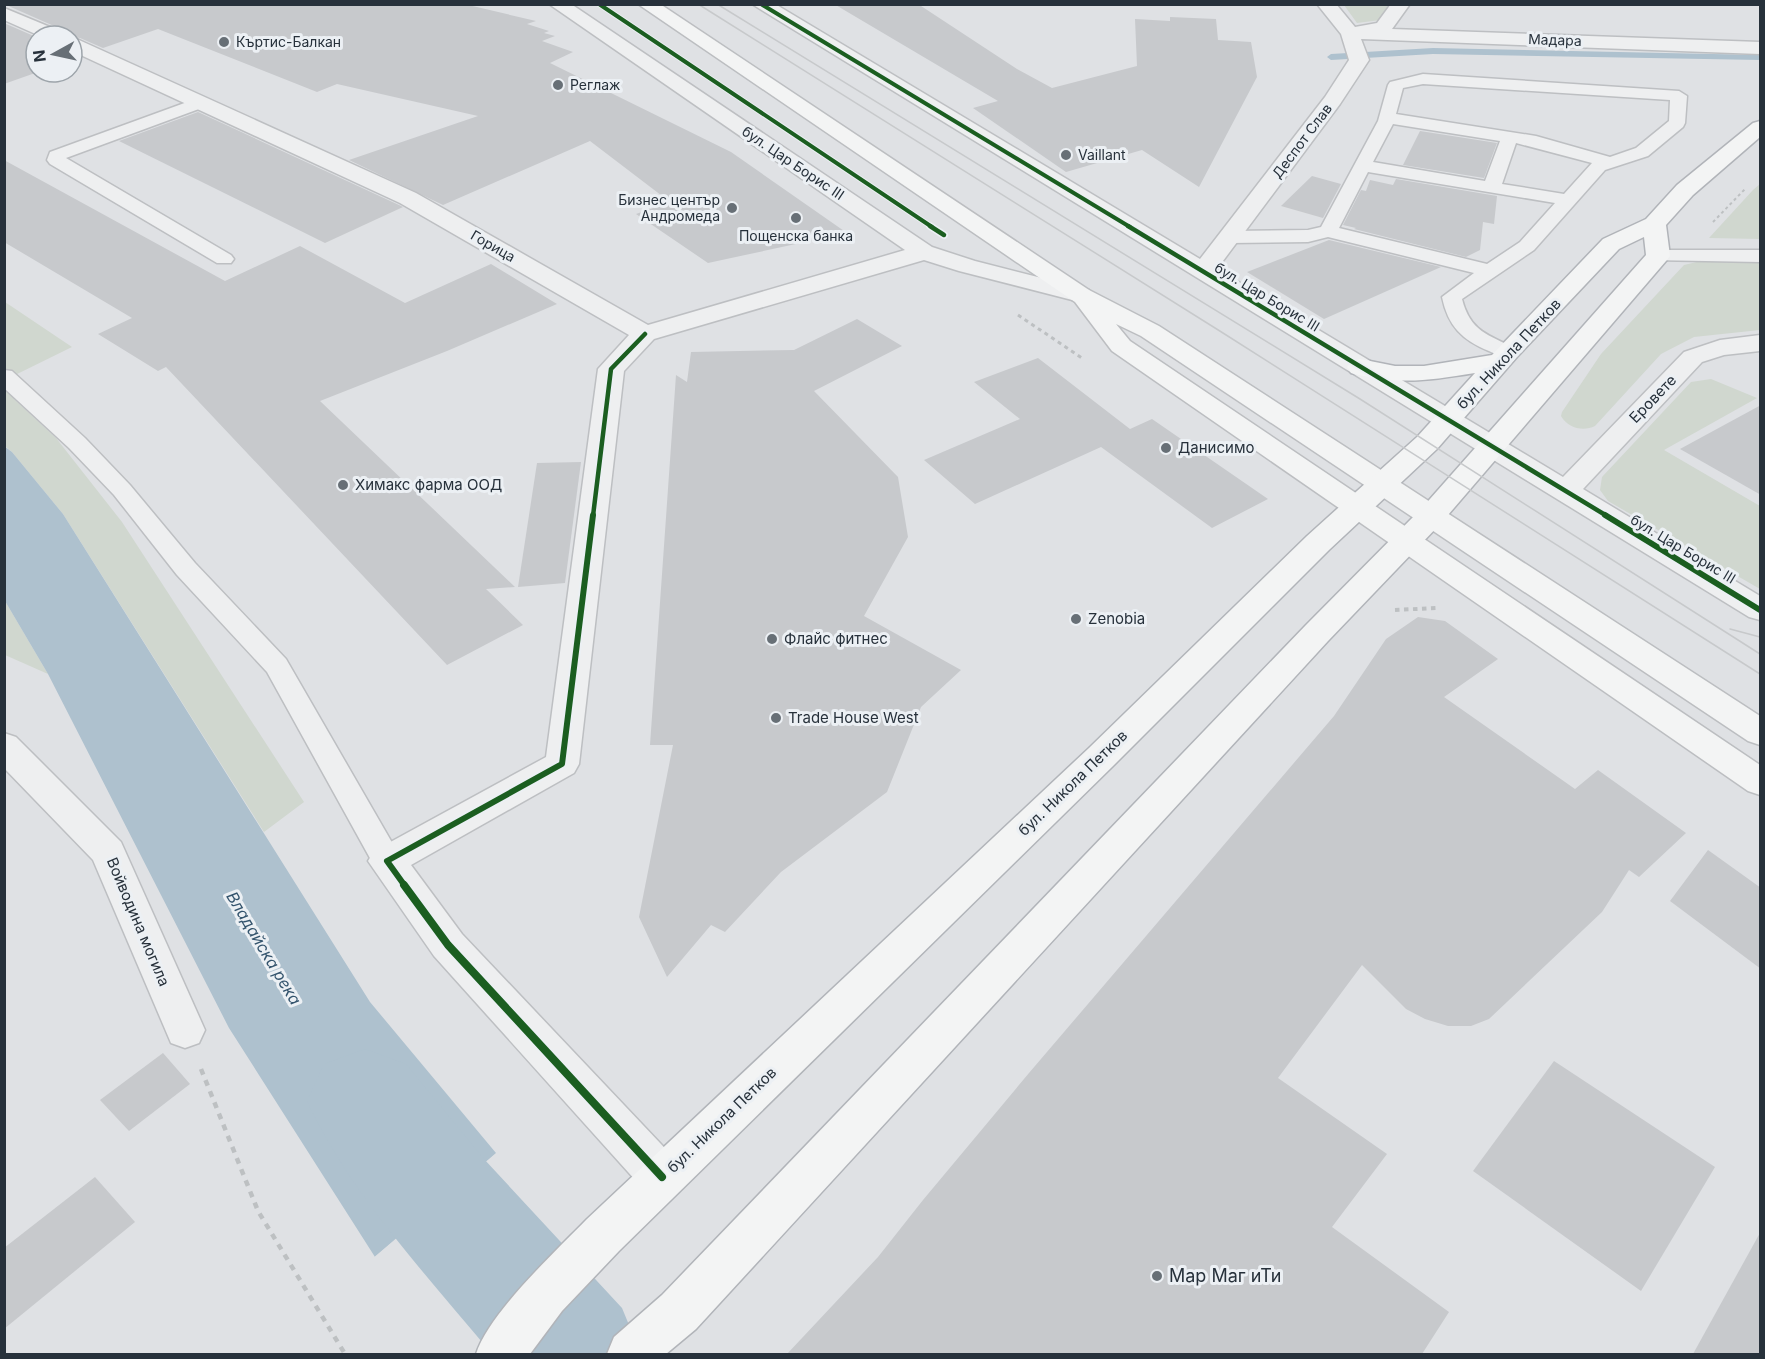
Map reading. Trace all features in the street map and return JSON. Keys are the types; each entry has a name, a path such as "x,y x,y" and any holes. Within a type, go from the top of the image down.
{"main road":[{"name":"бул. Цар Борис III","path":"647,4 1080,295 1150,330 1311,439 1371,496"},
{"name":"бул. Никола Петков","path":"500,1354 546,1295 603,1235 1101,757 1318,543 1371,496 1448,419 1611,244 1654,224 1685,190 1761,127"},
{"path":"631,1354 679,1312 1317,633 1419,528 1659,256 1654,224"},
{"name":"бул. Цар Борис III","path":"1080,295 1121,346 1371,496 1419,528 1761,732"},
{"path":"1360,367 1395,374 1424,374 1504,357"},
{"name":"бул. Цар Борис III","path":"1419,528 1761,782"}],"street":[{"name":"бул. Цар Борис III","path":"558,4 924,252 967,266 1080,295"},
{"name":"бул. Цар Борис III","path":"761,4 1761,610"},
{"path":"1326,4 1355,46 1383,28 1401,4"},
{"path":"4,13 28,24"},
{"name":"Деспот Слав","path":"1203,272 1333,100 1355,46"},
{"name":"Мадара","path":"1355,46 1761,48"},
{"name":"Горица","path":"84,49 408,198 645,334"},
{"path":"662,1177 448,945 387,861 562,764 611,369 645,334 924,252"},
{"name":"Еровете","path":"1565,491 1692,357 1720,348 1761,343"},
{"name":"Войводина могила","path":"4,746 108,852 185,1030"}],"lane":[{"path":"1328,231 1387,118 1396,85 1424,79 1679,96 1677,123 1642,152 1599,166 1527,246 1452,297 1455,315 1469,335 1504,357"},
{"path":"201,102 66,152 56,156 56,160 224,259"},
{"path":"1387,118 1536,141 1610,162"},
{"path":"1492,187 1510,137"},
{"path":"1362,166 1569,200"},
{"path":"1230,237 1308,236 1328,231 1491,271"},
{"path":"1659,256 1761,256"},
{"path":"4,376 77,442 123,490 186,569 277,666 387,861"}],"path":[{"path":"1388,610 1448,608"},
{"path":"185,1030 258,1210 345,1354"}],"shaded area":[{"path":"1344,5 1388,5 1381,20 1357,23"},
{"path":"1760,184 1760,239 1709,238 1753,190"},
{"path":"1705,260 1760,260 1760,330 1694,337 1661,354 1595,426 1581,429 1564,420 1561,416 1562,412 1601,354 1684,265"},
{"path":"5,302 72,347 9,378 14,399 56,438 122,522 304,802 264,832 63,514 5,446"},
{"path":"1711,379 1757,398 1664,450 1760,506 1760,589 1608,501 1600,490 1602,477 1691,382"},
{"path":"5,601 48,674 5,655"}],"water":[{"path":"4,446 12,452 63,514 370,1002 496,1153 375,1257 229,1028 48,674 5,601"}],"pier":[{"path":"499,1151 498,1155 377,1259 372,1259"}],"building":[{"path":"4,4 464,4 536,21 527,24 549,31 544,33 555,36 542,41 573,52 550,63 731,152 847,233 708,263 636,214 670,202 590,141 443,205 349,160 478,116 337,84 317,92 158,29 103,48 84,40 84,24 49,24"},
{"path":"834,4 918,4 1017,69 1052,88 1137,66 1135,19 1170,21 1170,17 1216,19 1218,40 1251,42 1257,77 1199,187 1142,150 1066,172 973,108 998,101"},
{"path":"4,23 24,32 24,77 4,84"},
{"path":"198,112 403,207 325,243 119,141"},
{"path":"1420,131 1497,143 1484,178 1403,165"},
{"path":"4,160 225,281 300,246 405,303 491,264 557,304 447,351 320,401 515,587 486,589 523,625 447,665 166,367 158,371 98,334 132,318 4,242"},
{"path":"1312,176 1341,184 1323,218 1281,206"},
{"path":"1396,179 1497,196 1494,224 1483,222 1480,250 1466,257 1343,225 1361,190 1366,191 1370,180 1393,185"},
{"path":"1329,240 1441,267 1324,319 1247,272"},
{"name":"Trade House West","path":"857,319 902,346 814,391 898,477 908,537 864,616 961,670 921,707 887,792 781,872 725,932 711,925 667,977 639,917 673,745 650,745 676,375 687,382 691,352 794,350"},
{"path":"1038,358 1130,429 1152,419 1268,499 1212,528 1101,447 975,504 924,460 1020,419 974,382"},
{"path":"1761,405 1761,495 1680,449"},
{"path":"581,462 565,583 518,587 537,463"},
{"path":"1418,617 1445,621 1498,659 1444,697 1575,789 1598,770 1686,833 1639,877 1629,870 1602,912 1489,1019 1471,1026 1448,1026 1425,1019 1406,1009 1362,965 1278,1078 1387,1154 1332,1227 1449,1312 1422,1354 787,1354 878,1257 1029,1073 1334,716 1386,639"},
{"path":"1708,850 1761,888 1761,969 1670,901"},
{"path":"163,1053 190,1084 129,1131 100,1100"},
{"path":"1554,1061 1715,1167 1641,1291 1473,1171"},
{"path":"95,1177 135,1222 4,1329 4,1248"},
{"path":"1761,1231 1761,1354 1693,1354"}],"waterway":[{"path":"1331,57 1433,51 1760,58"},
{"name":"Владайска река","path":"365,1101 441,1200 576,1354"}],"tram line":[{"path":"698,4 1223,333 1760,674"},
{"path":"717,4 1360,399 1760,654"},
{"path":"1730,629 1760,637"}],"cycle path":[{"path":"599,4 944,235"},
{"path":"761,4 1760,610"},
{"path":"645,334 611,369 562,764 387,861 448,945 662,1177"}],"place":[{"name":"Къртис-Балкан","path":"224,42"},
{"name":"Реглаж","path":"558,85"},
{"name":"Vaillant","path":"1066,155"},
{"name":"Бизнес център Андромеда","path":"732,208"},
{"name":"Пощенска банка","path":"796,218"},
{"name":"Данисимо","path":"1166,448"},
{"name":"Химакс фарма ООД","path":"343,485"},
{"name":"Zenobia","path":"1076,619"},
{"name":"Флайс фитнес","path":"772,639"},
{"name":"Trade House West","path":"776,718"},
{"name":"Мар Маг иТи","path":"1157,1276"}]}
